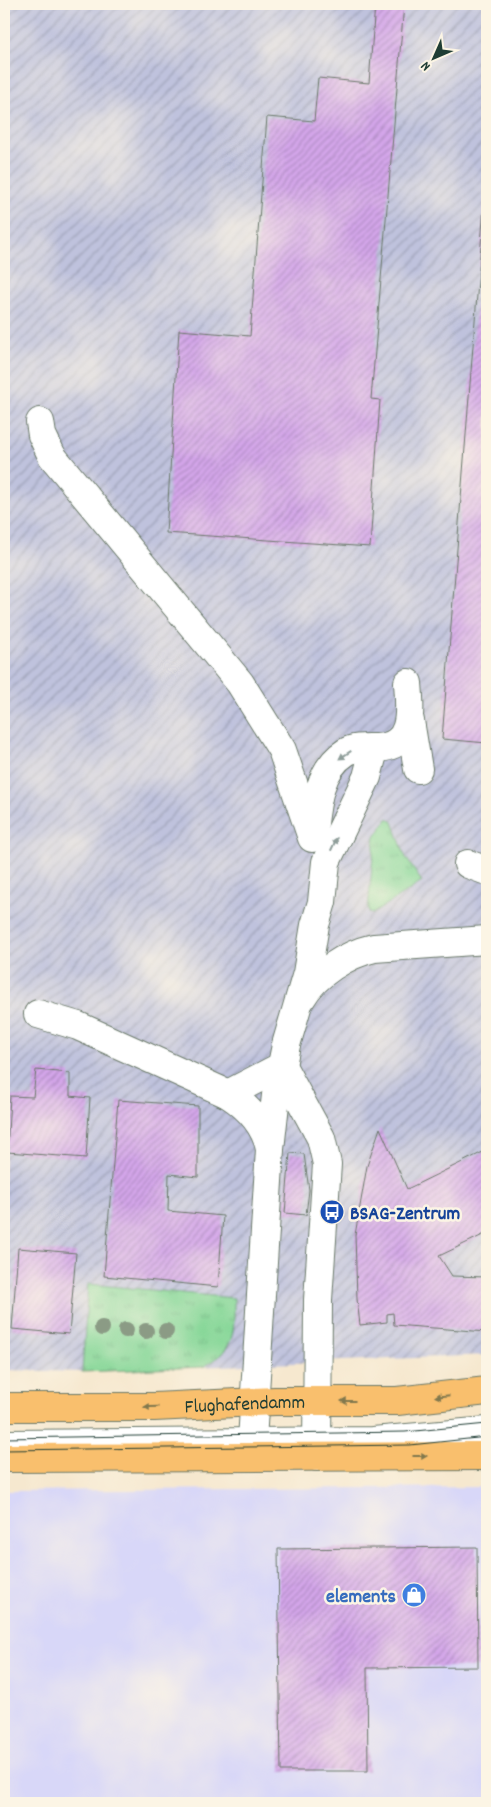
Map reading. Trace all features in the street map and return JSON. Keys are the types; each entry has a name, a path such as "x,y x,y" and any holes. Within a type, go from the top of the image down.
{"main road":[{"name":"Flughafendamm","path":"4,1407 154,1407 255,1402 397,1401 487,1391"},
{"path":"4,1458 317,1449 487,1456"}],"lane":[{"path":"40,422 44,440 52,456 240,683 282,750 312,838"},
{"path":"408,682 410,721 418,769"},
{"path":"315,925 309,896 312,838 321,784 337,760 346,752 356,748 390,746 401,738 410,721"},
{"path":"4,1444 252,1450 270,1149 282,1066 307,973 315,925 322,902 326,862 367,777 373,754"},
{"path":"299,1003 305,992 320,977 362,950 487,940"},
{"path":"38,1014 78,1026 228,1094 247,1107 259,1122 268,1139 270,1149"},
{"path":"228,1094 282,1066"},
{"path":"282,1066 321,1138 327,1164 318,1300 317,1449 372,1441 487,1431"}],"shaded area":[{"path":"4,4 487,4 487,1355 82,1372 4,1370 4,1170 10,1085 4,1082"},
{"path":"487,1487 487,1803 4,1803 4,1491"}],"green space":[{"path":"388,818 393,822 405,856 422,882 372,914 368,908 375,837"},
{"path":"88,1284 234,1298 234,1321 231,1339 222,1353 203,1367 82,1372"}],"building":[{"path":"375,4 404,4 371,399 380,400 370,547 166,533 179,330 250,336 267,117 314,121 318,78 369,83"},
{"path":"487,181 487,743 442,739"},
{"path":"36,1070 70,1073 70,1096 90,1098 86,1158 7,1152 10,1096 33,1097"},
{"path":"118,1100 198,1106 198,1177 169,1174 168,1211 223,1216 218,1287 104,1276"},
{"path":"380,1128 407,1189 487,1150 487,1233 439,1256 452,1276 487,1277 487,1332 394,1325 393,1313 387,1314 387,1322 360,1325 357,1299 355,1235 367,1166"},
{"path":"290,1153 304,1154 309,1190 306,1215 285,1213"},
{"path":"18,1248 76,1253 69,1334 12,1329"},
{"path":"477,1547 478,1667 367,1668 368,1771 281,1771 278,1549"}],"tram line":[{"path":"4,1438 405,1432 487,1424"},
{"path":"4,1450 410,1445 487,1437"}],"place":[{"name":"BSAG-Zentrum","path":"332,1212"},
{"name":"elements","path":"414,1595"}]}
